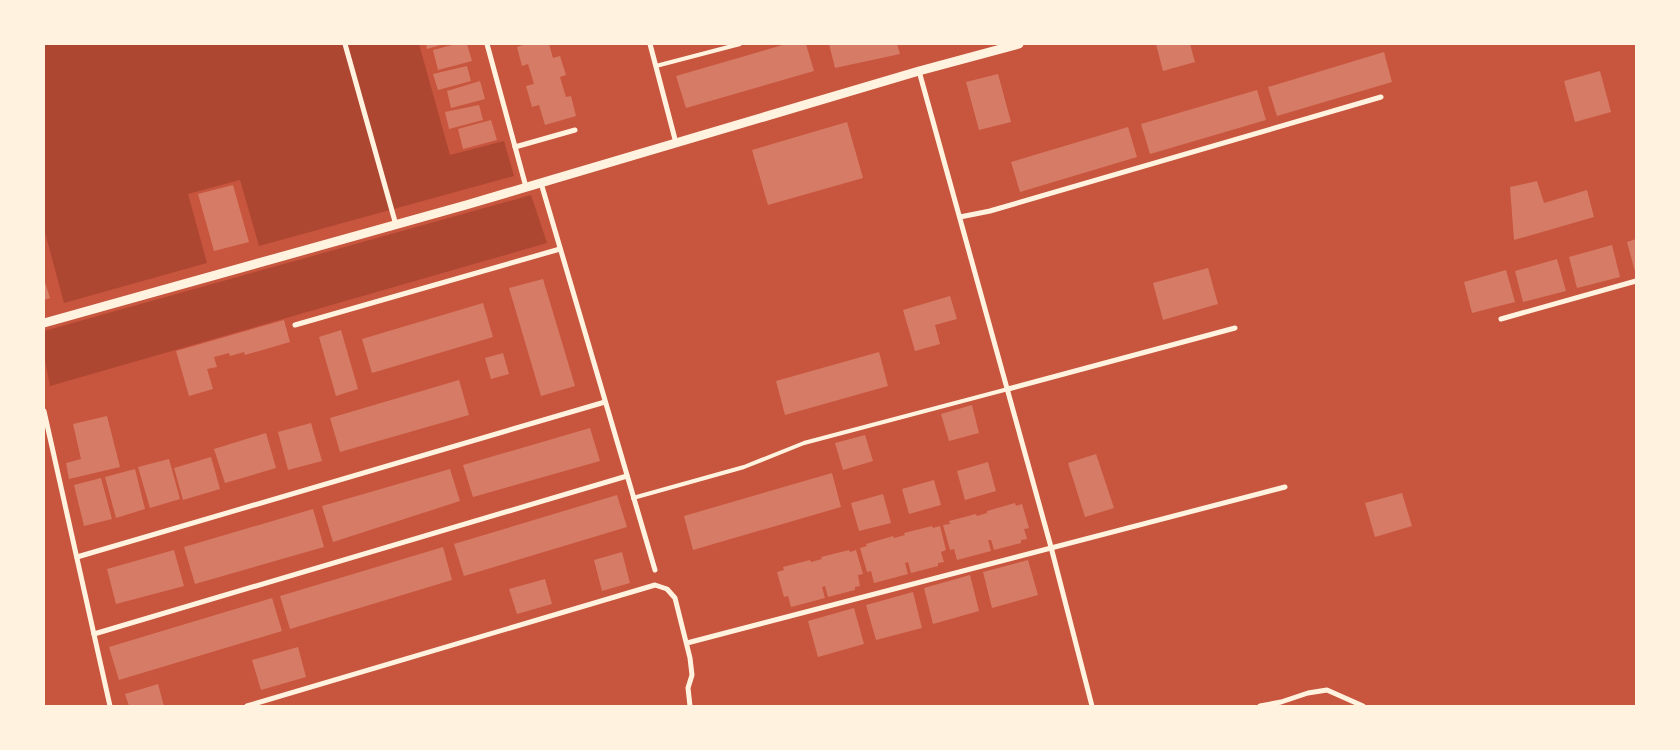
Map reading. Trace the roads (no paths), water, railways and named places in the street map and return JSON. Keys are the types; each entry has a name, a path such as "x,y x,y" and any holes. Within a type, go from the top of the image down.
{"street":[{"path":"345,44 396,225"},
{"path":"487,44 526,187"},
{"path":"650,44 676,143"},
{"path":"44,323 396,225 919,71 1019,44"},
{"path":"919,71 1008,389 1092,706"},
{"path":"960,217 990,211 1381,97"},
{"path":"515,147 575,130"},
{"path":"541,183 655,570"},
{"path":"295,325 560,249"},
{"path":"1501,319 1636,281"},
{"path":"1008,389 1235,328"},
{"path":"77,558 605,402"},
{"path":"44,412 110,706"},
{"path":"94,634 626,476"},
{"path":"687,643 1285,487"},
{"path":"247,706 654,585 666,589 675,598 687,643 692,675 688,688 690,706"},
{"path":"1260,706 1327,690 1364,706"}],"lane":[{"path":"656,66 740,44"},
{"path":"633,498 744,467 804,443 1008,389"}]}
